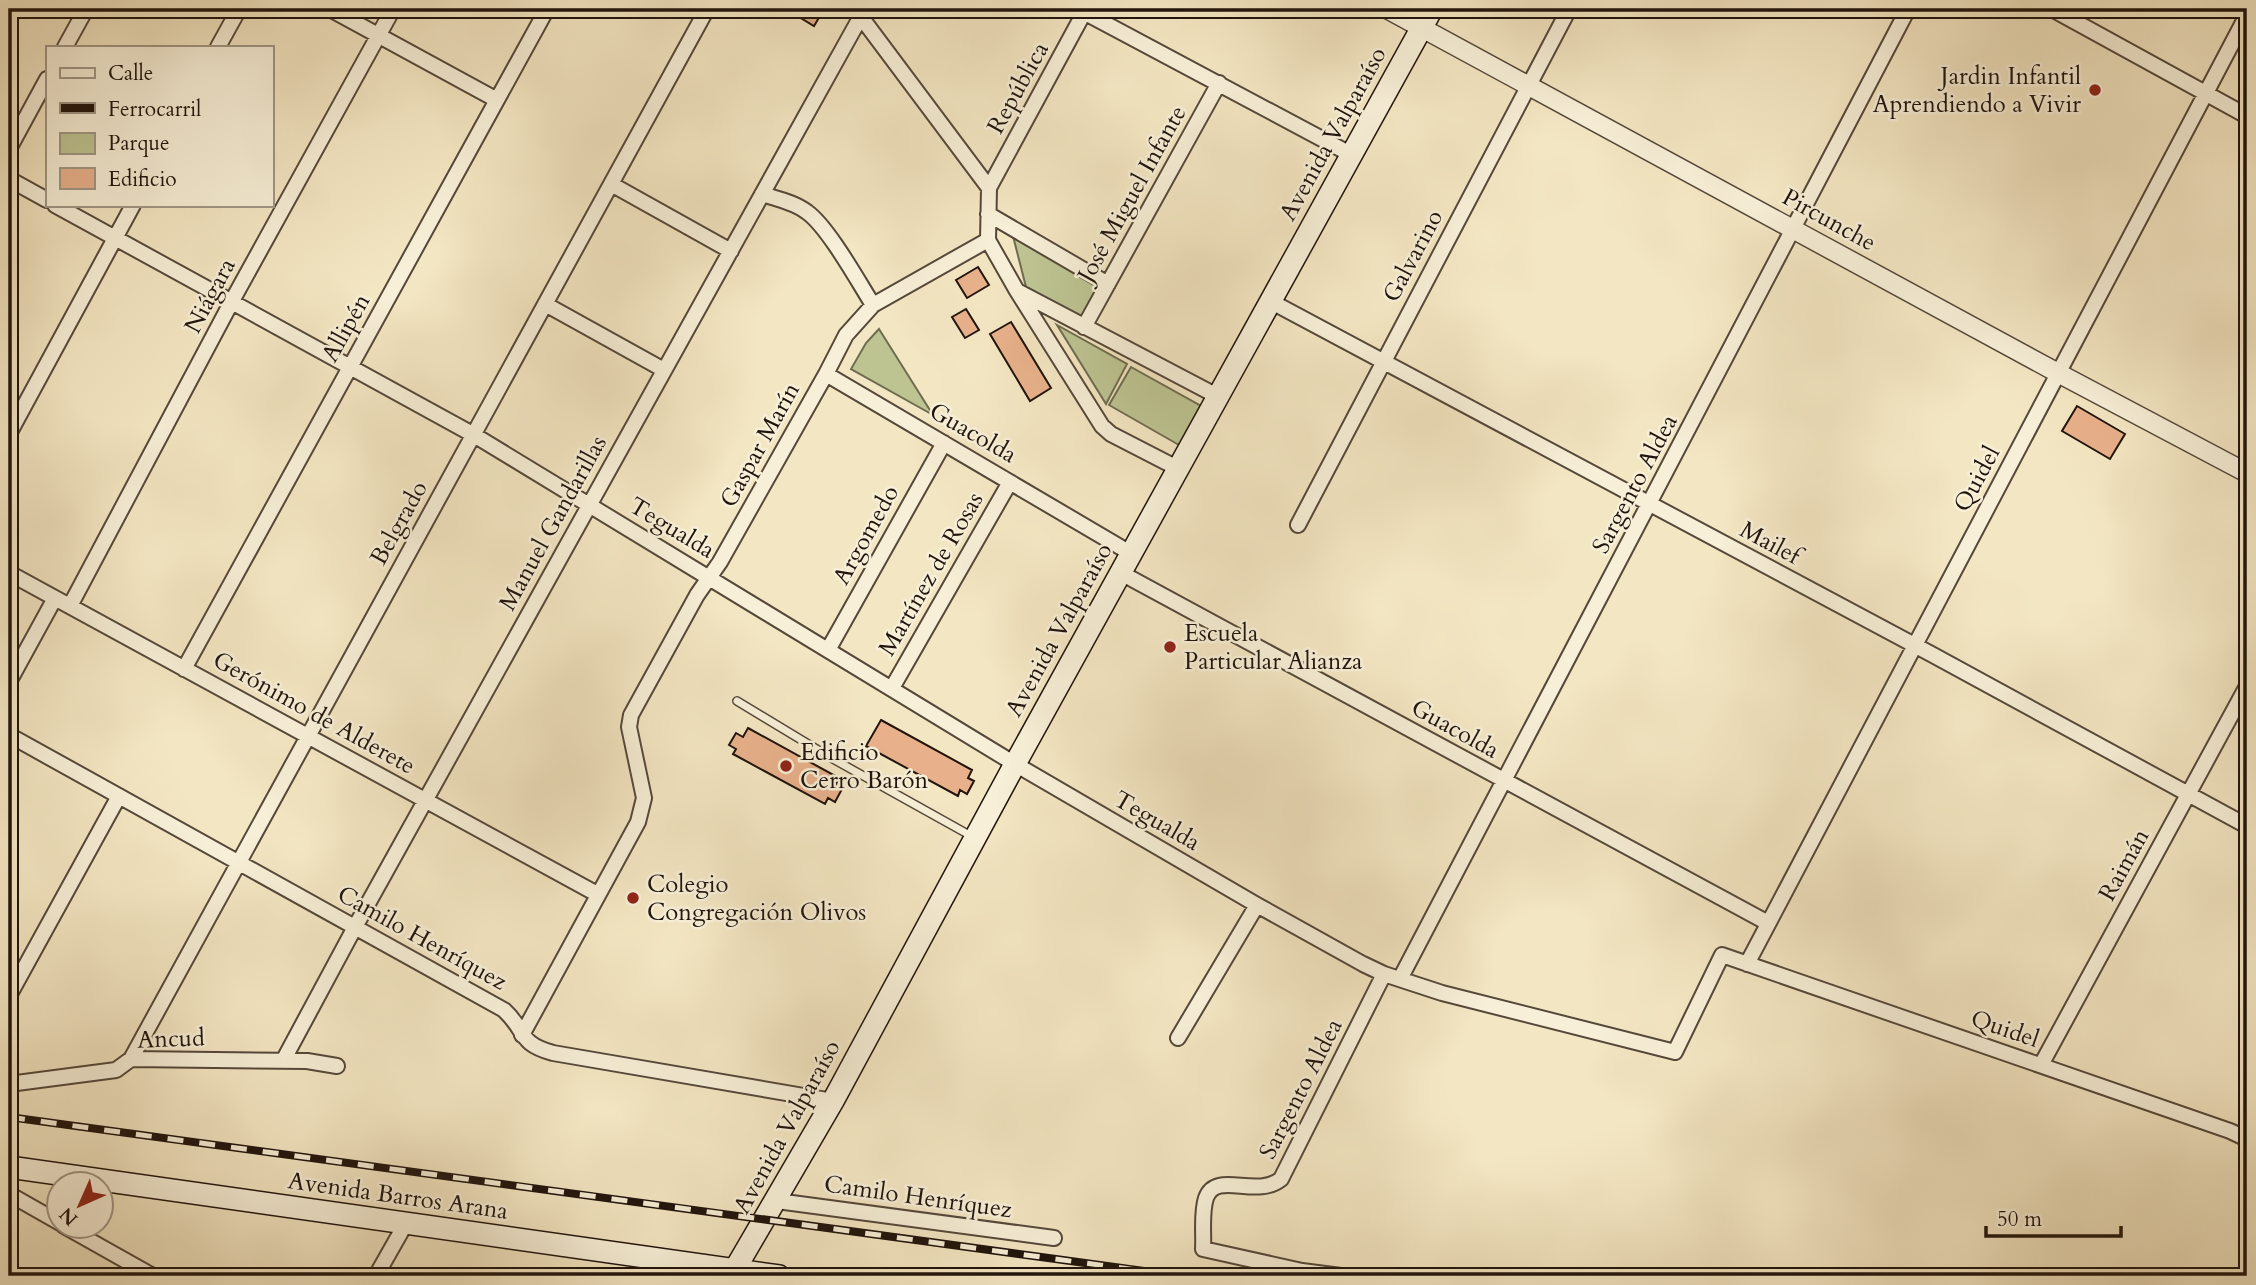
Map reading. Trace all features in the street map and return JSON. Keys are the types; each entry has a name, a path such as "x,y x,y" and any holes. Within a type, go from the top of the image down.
{"main road":[{"name":"Avenida Valparaíso","path":"733,1273 833,1101 1427,18"},
{"name":"Avenida Barros Arana","path":"9,1167 406,1223 733,1273 779,1276"}],"street":[{"path":"66,46 86,9"},
{"path":"219,46 239,9"},
{"path":"330,9 497,100"},
{"name":"Niágara","path":"71,606 232,301 393,9"},
{"name":"Allipén","path":"184,668 547,9"},
{"name":"Belgrado","path":"131,1059 707,9"},
{"name":"Pircunche","path":"1388,9 1427,18 1530,84 2058,373 2247,473"},
{"name":"Galvarino","path":"1298,526 1569,9"},
{"name":"Sargento Aldea","path":"1400,979 1908,9"},
{"path":"2052,9 2247,116"},
{"path":"1083,10 1352,155"},
{"name":"República","path":"989,188 1083,10"},
{"path":"863,13 989,188 988,240 1102,426 1111,434 1179,469"},
{"name":"Manuel Gandarillas","path":"283,1061 425,800 863,13"},
{"name":"Quidel","path":"1747,964 2247,15"},
{"path":"9,149 46,81"},
{"name":"José Miguel Infante","path":"1084,327 1219,83"},
{"path":"9,179 46,199"},
{"path":"611,184 731,251"},
{"path":"762,194 788,202 807,212 822,227 873,304"},
{"name":"Tegualda","path":"57,206 474,435 1016,764 1257,905 1384,974 1442,993 1675,1052 1722,955"},
{"path":"9,434 131,206"},
{"path":"988,214 1108,284"},
{"name":"Gaspar Marín","path":"597,894 638,822 644,798 629,727 631,715 697,595 720,562 846,335 873,304 988,240"},
{"path":"1017,291 1219,397"},
{"name":"Mailef","path":"1270,301 1915,645 2247,826"},
{"path":"545,304 664,370"},
{"name":"Guacolda","path":"826,374 1132,554"},
{"name":"Argomedo","path":"828,650 944,443"},
{"name":"Martínez de Rosas","path":"892,688 1010,482"},
{"name":"Gerónimo de Alderete","path":"9,573 597,894"},
{"name":"Guacolda","path":"1121,573 1768,923"},
{"path":"9,682 55,598"},
{"name":"Raimán","path":"2041,1065 2247,686"},
{"name":"Camilo Henríquez","path":"9,735 505,1010 515,1020 522,1035 536,1048 833,1101"},
{"path":"9,996 119,796"},
{"path":"522,1035 597,894"},
{"path":"1178,1038 1257,905"},
{"name":"Quidel","path":"1722,955 2247,1139"},
{"name":"Sargento Aldea","path":"1341,1276 1302,1271 1203,1249 1205,1203 1210,1191 1224,1184 1267,1187 1286,1172 1384,974"},
{"name":"Ancud","path":"9,1084 116,1070 131,1059 307,1061 337,1066"},
{"path":"9,1194 46,1215"},
{"name":"Camilo Henríquez","path":"777,1201 1054,1238"},
{"path":"376,1276 406,1223"},
{"path":"89,1240 153,1276"}],"lane":[{"path":"737,701 841,764 975,839"}],"green space":[{"path":"1013,236 1107,289 1089,322 1026,287"},
{"path":"1057,325 1127,364 1106,404"},
{"path":"879,329 933,415 851,369 866,343"},
{"path":"1131,367 1201,406 1179,445 1109,405"}],"building":[{"path":"786,9 824,9 814,26"},
{"path":"978,267 989,285 967,298 956,280"},
{"path":"966,309 979,330 965,338 952,317"},
{"path":"1011,322 1051,388 1030,401 990,334"},
{"path":"2077,406 2125,434 2110,459 2062,431"},
{"path":"881,720 972,770 968,778 974,781 967,794 960,790 958,796 866,746"},
{"name":"Edificio Cerro Barón","path":"748,728 839,778 835,786 842,789 835,802 828,798 825,804 733,754 736,749 729,745 736,733 743,737"}],"railway":[{"path":"9,1117 1181,1276"}],"place":[{"name":"Jardin Infantil Aprendiendo a Vivir","path":"2095,90"},
{"name":"Escuela Particular Alianza","path":"1170,647"},
{"name":"Edificio Cerro Barón","path":"786,766"},
{"name":"Colegio Congregación Olivos","path":"633,898"}]}
